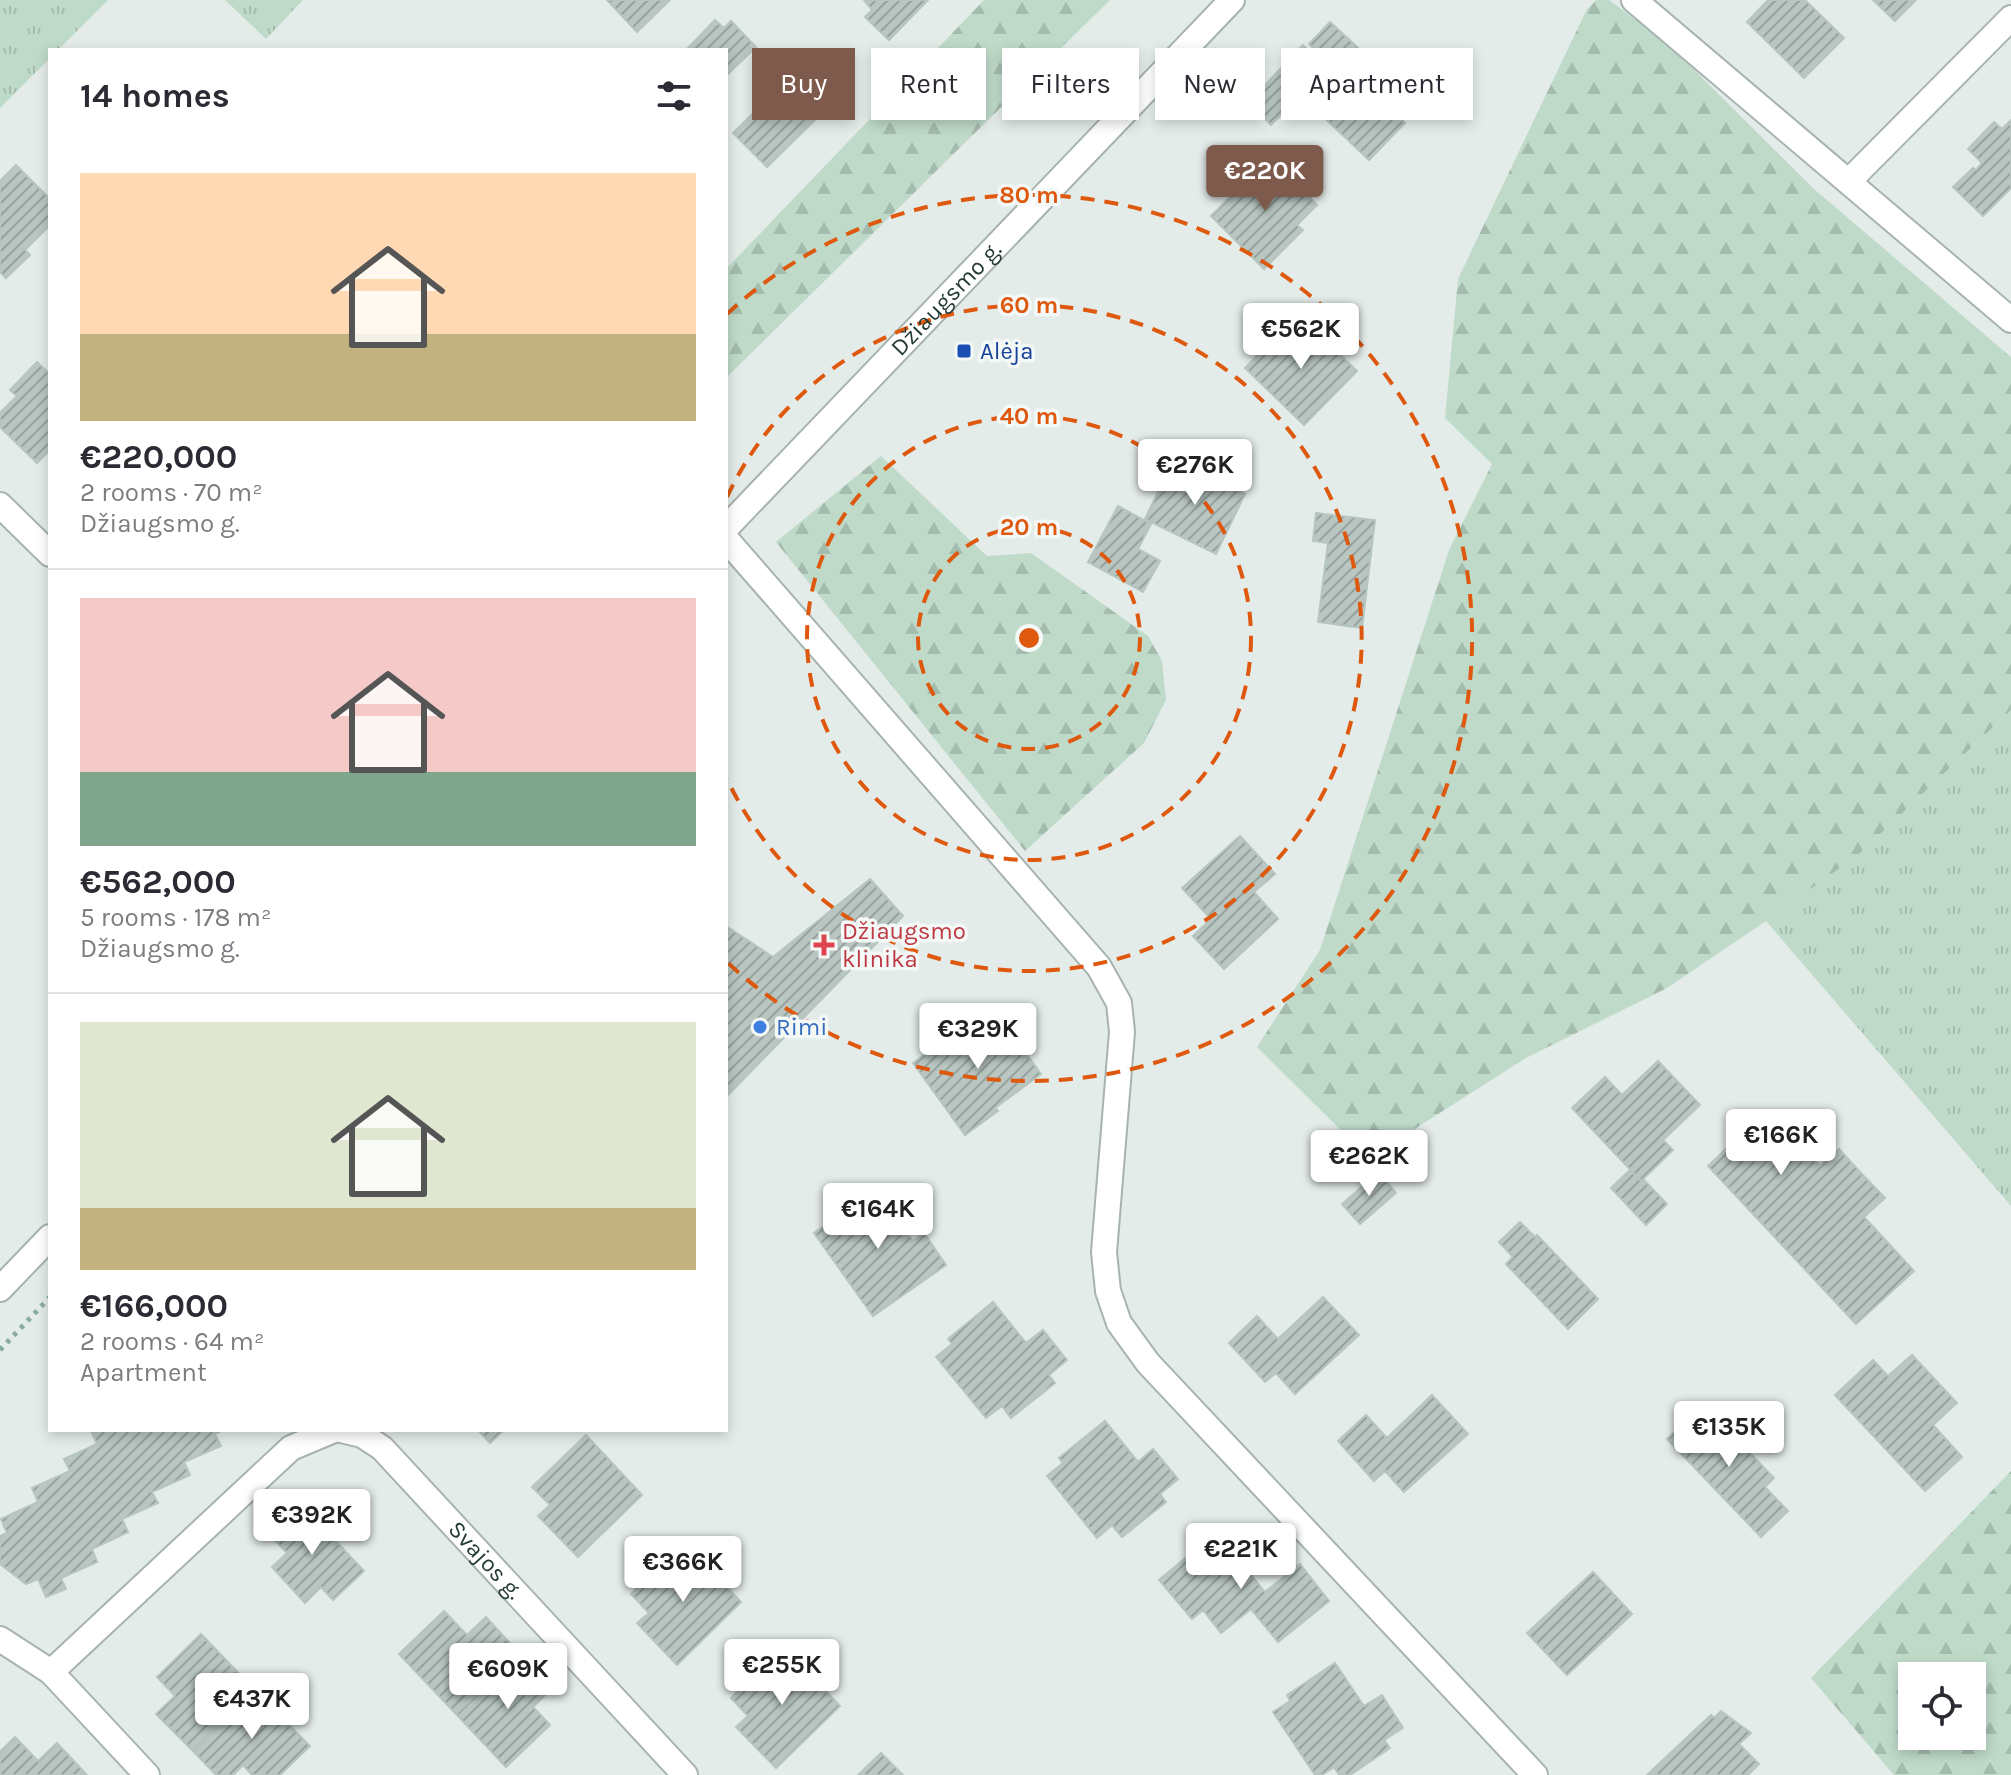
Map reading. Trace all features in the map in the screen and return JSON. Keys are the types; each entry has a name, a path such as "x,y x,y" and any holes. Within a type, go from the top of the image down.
{"street":[{"name":"Džiaugsmo g.","path":"728,526 1232,0"},
{"path":"1634,0 2011,320"},
{"path":"1849,181 2011,18"},
{"path":"0,505 48,552"},
{"path":"728,541 1099,967 1119,1003 1122,1032 1104,1252 1108,1291 1119,1323 1148,1363 1535,1775"},
{"path":"0,1289 48,1239"},
{"path":"51,1672 291,1448 329,1432"},
{"name":"Svajos g.","path":"349,1432 362,1435 382,1448 685,1775"},
{"path":"0,1639 51,1672 147,1775"}],"path":[{"path":"0,1350 48,1299"}],"green space":[{"path":"0,0 108,0 60,48 48,48 48,60 0,108"},
{"path":"225,0 303,0 266,39"},
{"path":"984,0 1110,0 1061,48 1002,48 1002,106 728,376 728,267 871,118 986,120 986,48 938,48"},
{"path":"1596,0 1609,0 1667,43 1814,189 2011,357 2011,710 1858,855 1766,921 1667,988 1526,1058 1369,1158 1257,1047 1320,950 1449,550 1492,464 1445,418 1458,279 1587,9"},
{"path":"881,456 987,556 1031,553 1148,636 1162,661 1166,700 1144,743 1025,851 776,542"},
{"path":"2011,710 2011,1206 1766,921 1858,855"},
{"path":"2011,1471 2011,1775 1894,1775 1811,1678"}],"building":[{"path":"607,0 670,0 637,32"},
{"path":"864,0 928,0 889,40 865,17 872,10"},
{"path":"1768,0 1805,0 1844,38 1804,78 1747,22"},
{"path":"1873,0 1916,0 1895,21"},
{"path":"715,20 724,28 731,21 756,47 728,74 728,48 688,48"},
{"path":"1330,22 1358,48 1313,48 1309,44"},
{"path":"1281,68 1281,115 1271,125 1265,119 1265,85"},
{"path":"752,114 752,120 815,120 767,167 733,133"},
{"path":"1327,120 1403,120 1405,123 1369,160"},
{"path":"2011,120 2011,188 1983,216 1953,187 1982,163 1968,149 1994,122 2002,129"},
{"path":"1270,157 1317,205 1297,225 1303,230 1264,269 1211,216"},
{"path":"16,165 48,197 48,227 25,250 30,255 6,278 0,272 0,181"},
{"path":"1293,319 1312,338 1317,332 1357,371 1304,425 1245,368"},
{"path":"37,362 48,372 48,452 37,463 0,427 0,413 17,396 10,390"},
{"path":"1173,460 1245,494 1216,554 1145,519"},
{"path":"1118,506 1151,524 1138,549 1160,561 1143,592 1088,562"},
{"path":"1316,513 1375,520 1362,628 1318,622 1328,543 1313,541"},
{"path":"1240,836 1275,874 1254,892 1278,919 1224,969 1193,936 1211,919 1182,888"},
{"name":"Rimi","path":"870,879 903,916 728,1095 728,927 773,957"},
{"path":"995,1010 1041,1074 965,1135 913,1063 939,1044 942,1048"},
{"path":"1658,1061 1700,1105 1663,1140 1673,1150 1641,1181 1572,1108 1605,1077 1622,1095"},
{"path":"1767,1110 1820,1166 1839,1149 1861,1173 1783,1246 1708,1166"},
{"path":"1630,1170 1667,1204 1646,1225 1611,1188"},
{"path":"1379,1172 1396,1193 1360,1224 1342,1204"},
{"path":"1861,1173 1885,1198 1864,1217 1914,1271 1856,1324 1783,1246"},
{"path":"882,1185 904,1218 899,1222 913,1241 924,1233 946,1265 873,1316 814,1233"},
{"path":"1520,1222 1535,1237 1537,1235 1598,1299 1568,1329 1506,1264 1513,1257 1499,1242"},
{"path":"1323,1297 1359,1335 1295,1394 1276,1373 1265,1382 1229,1343 1257,1316 1278,1339"},
{"path":"993,1302 1026,1343 1043,1330 1067,1360 1049,1375 1055,1383 1011,1418 1002,1406 986,1418 936,1357 952,1344 948,1339"},
{"path":"1912,1355 1957,1403 1933,1425 1962,1457 1925,1491 1835,1395 1873,1360 1888,1376"},
{"path":"1432,1395 1468,1434 1404,1492 1385,1471 1374,1481 1338,1441 1366,1415 1387,1438"},
{"path":"1703,1404 1774,1478 1765,1487 1788,1511 1761,1537 1667,1439"},
{"path":"1105,1421 1138,1462 1153,1449 1178,1479 1160,1494 1166,1502 1122,1537 1112,1525 1097,1538 1047,1476 1063,1463 1059,1458"},
{"path":"219,1432 215,1434 221,1446 184,1462 190,1475 152,1492 158,1503 122,1519 128,1532 92,1549 97,1562 61,1578 66,1589 46,1597 38,1579 26,1584 0,1564 0,1536 7,1533 1,1519 38,1502 32,1488 70,1471 64,1459 97,1444 92,1433"},
{"path":"480,1432 502,1432 490,1443"},
{"path":"586,1435 642,1495 578,1557 538,1516 550,1505 532,1487"},
{"path":"300,1503 364,1571 333,1600 321,1587 305,1603 272,1567 287,1553 268,1533"},
{"path":"1217,1532 1265,1592 1300,1564 1329,1601 1278,1642 1251,1609 1221,1633 1203,1610 1192,1619 1159,1580"},
{"path":"685,1543 741,1602 677,1665 637,1623 649,1613 631,1594"},
{"path":"1593,1572 1632,1614 1567,1675 1527,1633"},
{"path":"444,1611 467,1635 486,1617 520,1654 456,1714 399,1654"},
{"path":"201,1634 255,1690 193,1751 156,1714 175,1696 157,1677"},
{"path":"784,1647 840,1706 776,1768 736,1727 748,1716 731,1698"},
{"path":"520,1654 552,1688 533,1707 550,1725 506,1767 456,1714"},
{"path":"1335,1663 1364,1706 1382,1695 1403,1728 1384,1740 1390,1748 1350,1775 1339,1775 1334,1767 1322,1775 1315,1775 1273,1712 1290,1701 1287,1695"},
{"path":"255,1690 310,1746 280,1775 252,1775 243,1765 233,1775 216,1775 193,1751"},
{"path":"1721,1711 1751,1733 1739,1744 1759,1764 1748,1775 1647,1775 1711,1715 1714,1718"},
{"path":"15,1737 38,1761 57,1743 87,1775 0,1775 0,1752"},
{"path":"881,1753 903,1775 858,1775"}],"place":[{"name":"Alėja","path":"964,351"},
{"name":"Džiaugsmo klinika","path":"824,945"},
{"name":"Rimi","path":"760,1027"}]}
